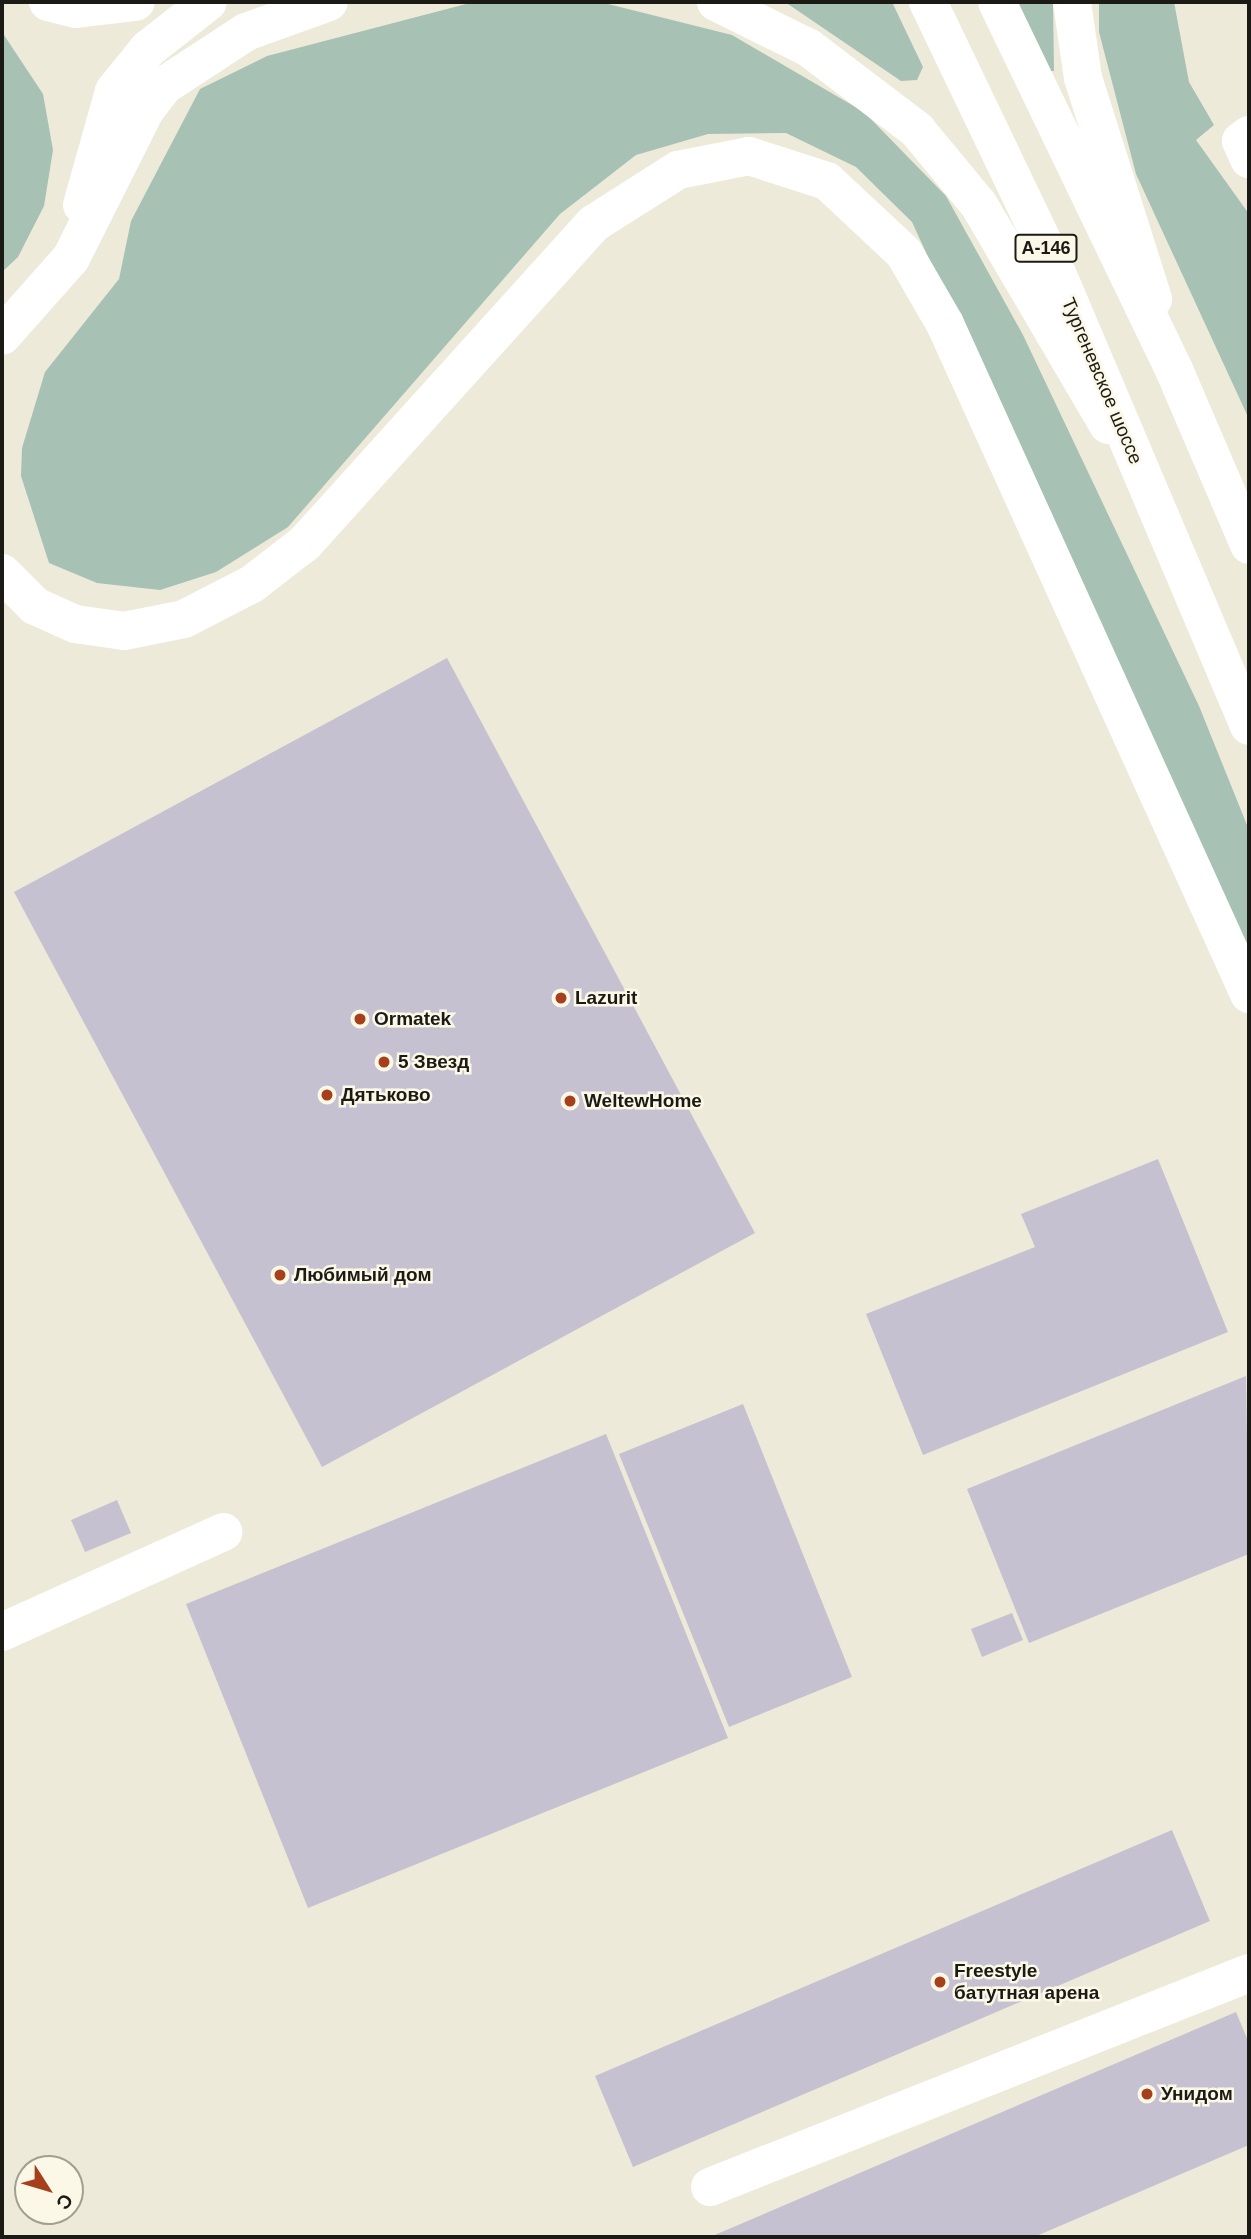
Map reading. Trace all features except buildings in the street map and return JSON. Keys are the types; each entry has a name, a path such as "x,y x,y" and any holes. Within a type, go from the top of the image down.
{"main road":[{"path":"48,2 96,9 136,2"},
{"path":"71,258 114,91 148,49 208,2"},
{"path":"5,339 71,258 146,109 165,85 246,32 329,2"},
{"path":"716,2 758,19 865,86 948,164 1151,499"},
{"name":"Тургеневское шоссе","path":"928,2 1051,259 1249,726"},
{"name":"А-146","path":"998,2 1175,372 1249,545"},
{"path":"1072,2 1083,78 1175,372"},
{"path":"1249,135 1241,141 1249,159"},
{"path":"2,573 35,606 75,624 124,631 184,619 252,584 305,543 593,224 678,170 749,156 827,181 904,253 945,324 1249,994"},
{"path":"2,1632 223,1532"},
{"path":"710,2187 1249,1973"}],"green space":[{"path":"600,2 732,35 864,112 946,196 1023,335 1199,706 1249,830 1249,955 912,222 856,167 786,133 708,134 636,155 560,214 288,527 216,572 160,590 97,583 49,563 21,476 22,448 45,372 119,279 131,221 200,89 267,56 470,3"},
{"path":"785,2 892,2 923,67 917,80 901,81"},
{"path":"1017,2 1053,2 1054,71 1046,71"},
{"path":"1099,2 1174,2 1189,82 1214,125 1196,140 1249,214 1249,419 1136,174 1099,32"},
{"path":"2,32 43,94 53,150 44,206 18,257 2,272"}],"place":[{"name":"Lazurit","path":"561,998"},
{"name":"Ormatek","path":"360,1019"},
{"name":"5 Звезд","path":"384,1062"},
{"name":"Дятьково","path":"327,1095"},
{"name":"WeltewHome","path":"570,1101"},
{"name":"Любимый дом","path":"280,1275"},
{"name":"Freestyle батутная арена","path":"940,1982"},
{"name":"Унидом","path":"1147,2094"}]}
